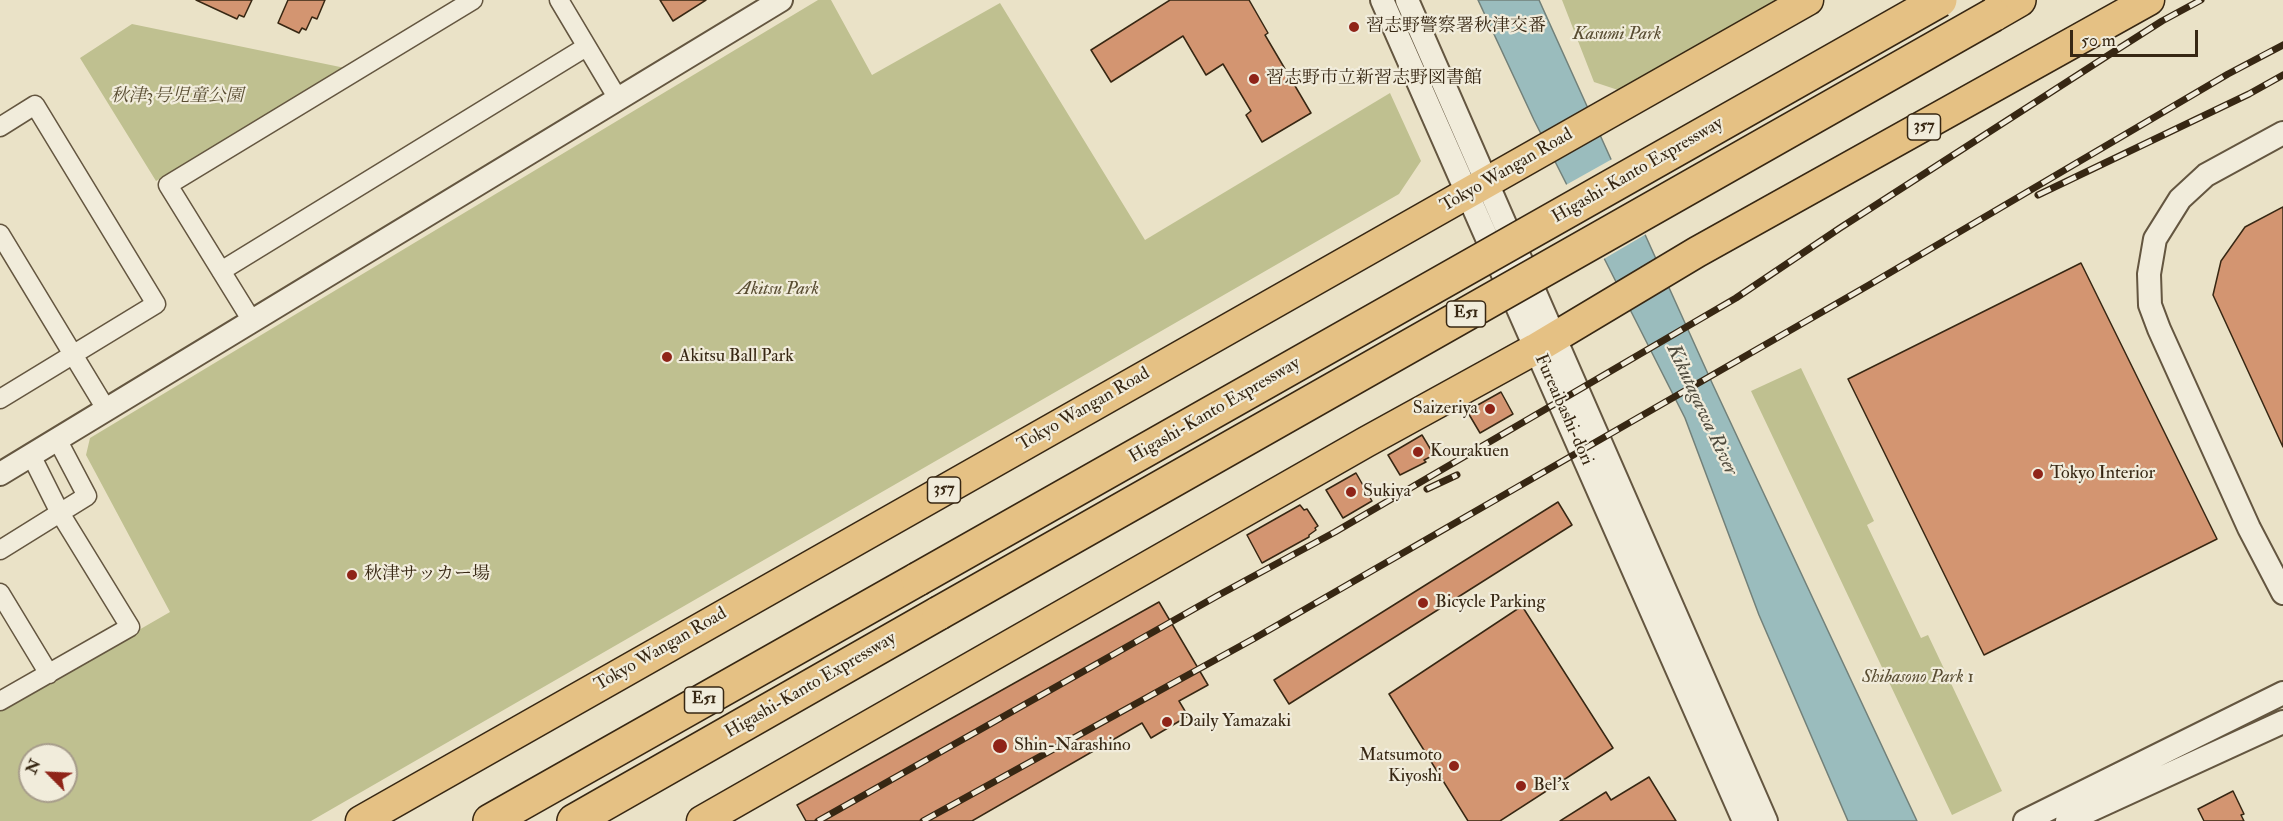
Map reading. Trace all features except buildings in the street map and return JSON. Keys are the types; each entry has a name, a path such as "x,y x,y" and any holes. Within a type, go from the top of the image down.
{"highway":[{"name":"Tokyo Wangan Road","path":"360,821 1808,0"},
{"name":"Higashi-Kanto Expressway","path":"490,821 1940,0"},
{"name":"357","path":"702,821 1366,442 1555,337 1697,252 2149,0"},
{"name":"Higashi-Kanto Expressway","path":"574,821 2006,7"}],"street":[{"path":"252,321 168,185 473,0"},
{"path":"559,0 618,99"},
{"name":"Fureaibashi-dori","path":"1382,0 1476,189 1555,337 1766,821"},
{"name":"Fureaibashi-dori","path":"1407,0 1476,189"},
{"path":"0,474 618,99 766,4"},
{"path":"221,271 586,47"},
{"path":"0,127 35,105 156,304 0,399"},
{"path":"2283,133 2206,175 2180,199 2155,239 2149,274 2150,305 2158,329 2249,528 2283,593"},
{"path":"0,234 106,409"},
{"name":"Fureaibashi-dori","path":"1555,337 1744,821"},
{"path":"0,550 87,496 57,439"},
{"path":"0,701 130,627 60,513 31,455"},
{"path":"0,593 49,674"},
{"path":"2025,821 2283,693"},
{"path":"2067,821 2283,722"}],"green space":[{"name":"Akitsu Park","path":"818,0 831,0 872,75 1000,3 1145,240 1390,93 1421,161 1399,194 311,821 0,821 0,710 170,612 86,455 90,438"},
{"name":"Kasumi Park","path":"1562,0 1779,0 1627,93 1594,82"},
{"name":"秋津3号児童公園","path":"132,24 345,68 156,181 80,58"},
{"name":"Shibasono Park 1","path":"1801,368 1874,521 1867,525 1921,638 1928,635 2002,791 1952,815 1751,391"}],"water":[{"name":"Kikutagawa River","path":"1478,0 1539,0 1713,385 1917,821 1848,821 1759,615 1685,418 1534,120"}],"pier":[{"path":"1614,158 1648,233 1602,260 1564,186"}],"railway":[{"path":"818,821 1335,532 1736,298 1840,228 2118,49 2201,0"},
{"path":"923,821 1255,638 1869,285 2228,74 2283,45"},
{"path":"2038,195 2249,94 2283,75"},
{"path":"1427,489 1457,475"}],"place":[{"name":"習志野警察署秋津交番","path":"1354,27"},
{"name":"習志野市立新習志野図書館","path":"1254,79"},
{"name":"Akitsu Ball Park","path":"667,357"},
{"name":"Saizeriya","path":"1490,409"},
{"name":"Kourakuen","path":"1418,452"},
{"name":"Tokyo Interior","path":"2038,474"},
{"name":"Sukiya","path":"1351,492"},
{"name":"秋津サッカー場","path":"352,575"},
{"name":"Bicycle Parking","path":"1423,603"},
{"name":"Daily Yamazaki","path":"1167,722"},
{"name":"Shin-Narashino","path":"1000,746"},
{"name":"Matsumoto Kiyoshi","path":"1454,766"},
{"name":"Bel'x","path":"1521,786"}]}
